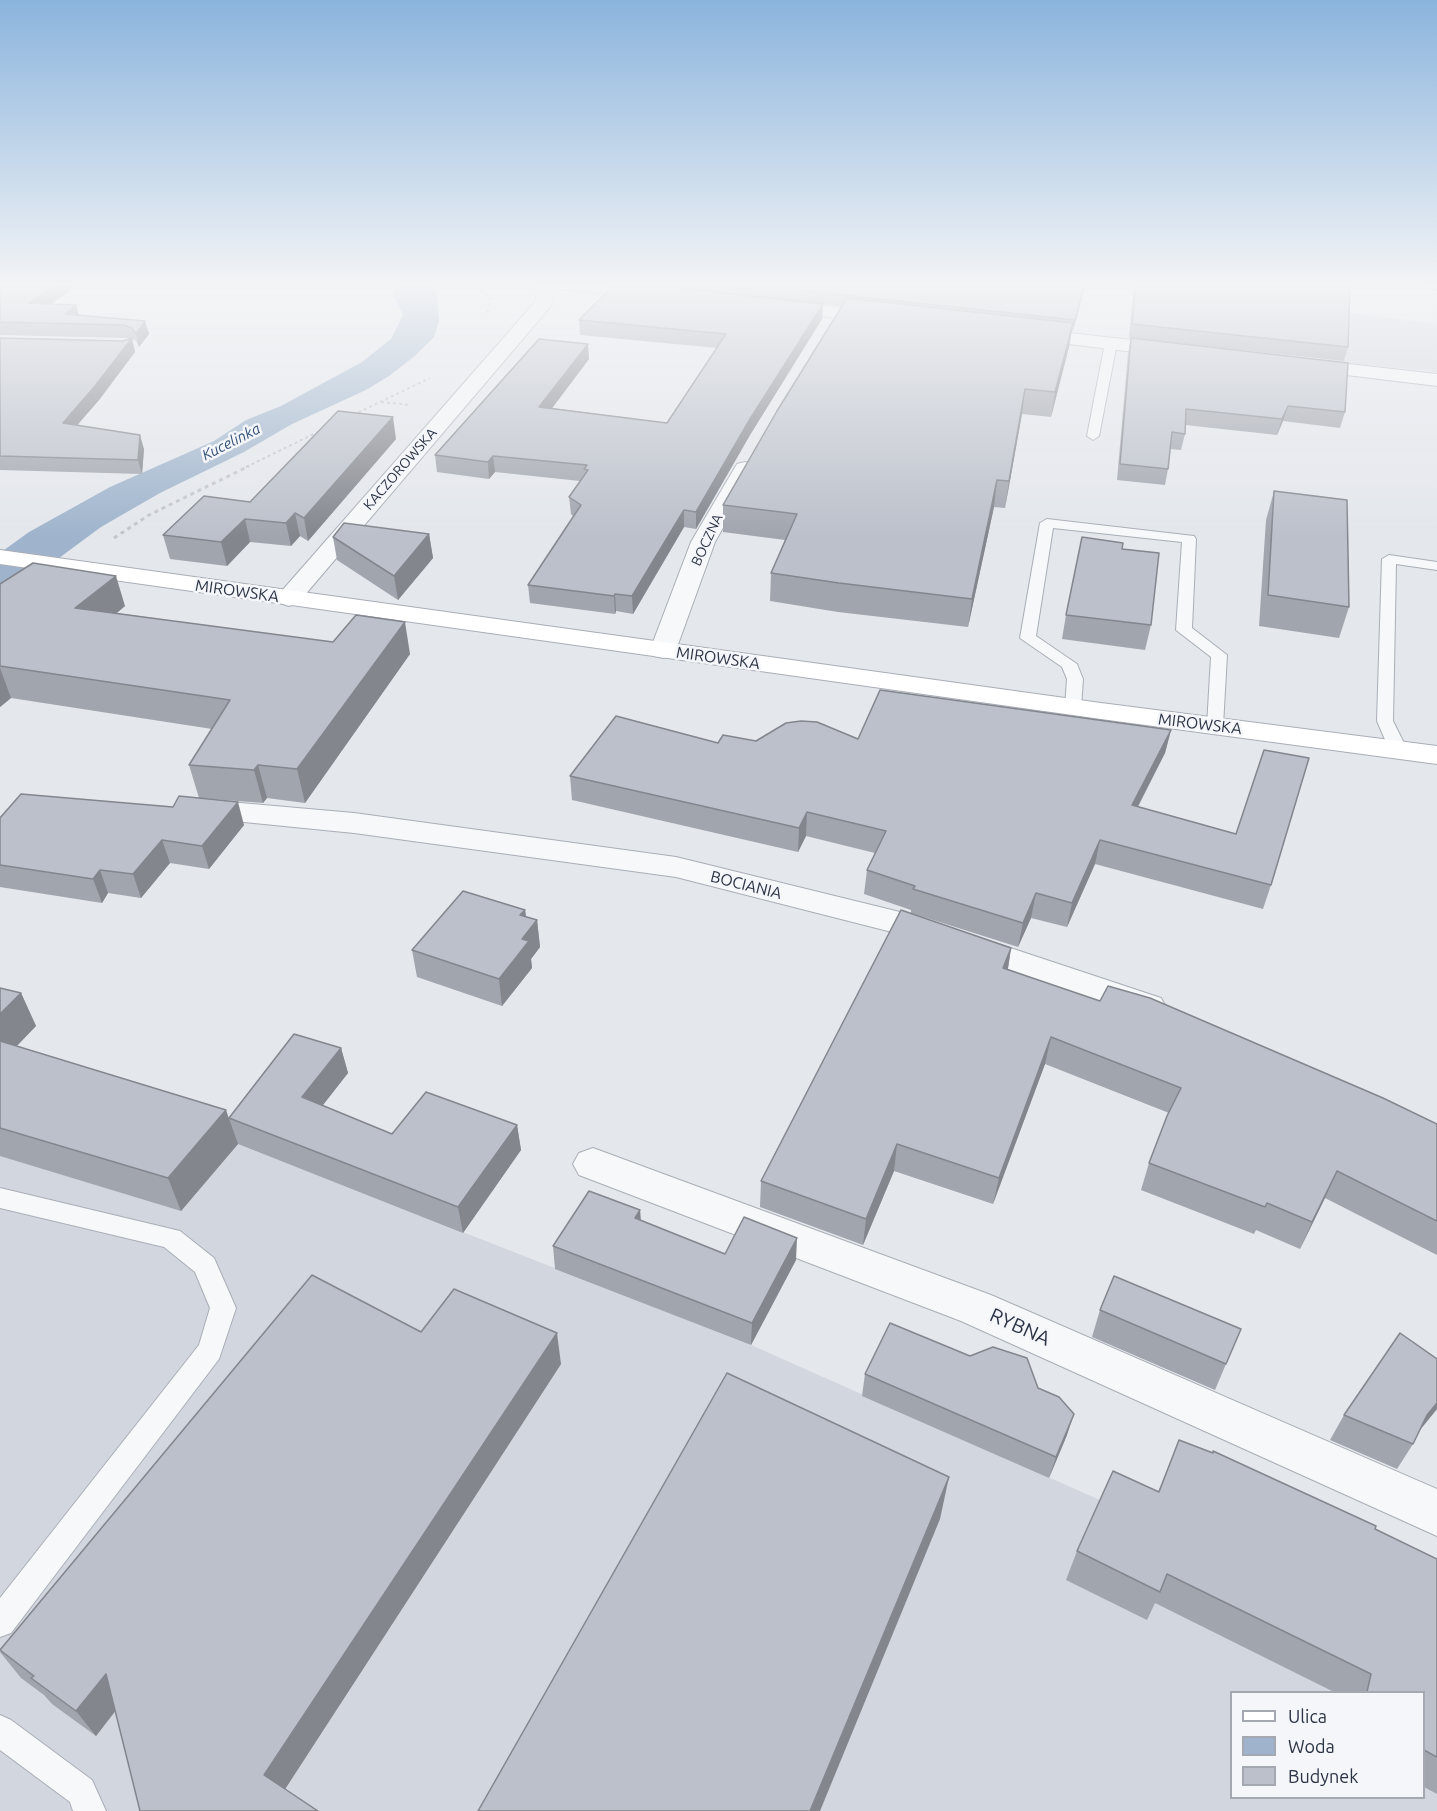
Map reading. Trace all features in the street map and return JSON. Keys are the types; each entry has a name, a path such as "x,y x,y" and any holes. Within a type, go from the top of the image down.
{"street":[{"name":"KACZOROWSKA","path":"289,598 488,368"},
{"path":"1326,368 1437,380"},
{"name":"BOCZNA","path":"663,650 703,542 757,446"},
{"name":"MIROWSKA","path":"0,557 1073,707 1437,755"},
{"name":"BOCIANIA","path":"161,807 354,823 676,867 896,922 1035,967 1178,1019"},
{"name":"RYBNA","path":"593,1164 976,1308 1437,1513"}],"lane":[{"path":"1093,436 1106,368"},
{"path":"1073,707 1075,680 1069,664 1028,638 1047,523 1189,538 1184,630 1218,655 1215,726"},
{"path":"1398,749 1385,721 1389,560 1437,566"},
{"path":"0,1198 171,1238 205,1265 223,1308 210,1351 0,1622"},
{"path":"0,1731 81,1791 90,1811"}],"path":[{"path":"349,417 434,375"},
{"path":"112,540 149,515 328,427"}],"shaded area":[{"path":"1393,368 1437,368 1437,372"},
{"path":"0,1069 238,1144 751,1345 1102,1501 1437,1664 1437,1811 0,1811"}],"water":[{"name":"Kucelinka","path":"352,368 400,368 366,390 292,424 244,452 160,493 101,527 32,578 0,607 0,553 29,532 110,487 214,441 246,420 281,406"}],"building":[{"path":"0,368 109,368 63,423 140,435 138,460 0,456"},
{"path":"513,368 570,368 539,407 667,423 704,368 783,368 696,512 684,510 632,596 615,594 614,596 528,585 581,505 569,497 588,470 584,469 587,465 493,456 488,462 435,455"},
{"path":"804,368 1061,368 1055,392 1025,389 1009,481 997,480 972,599 771,573 797,514 723,505"},
{"path":"1128,368 1348,368 1345,412 1288,406 1282,419 1186,409 1185,434 1172,432 1168,469 1120,464"},
{"path":"338,411 393,417 304,518 295,513 286,523 245,519 221,542 163,535 204,496 250,502"},
{"path":"1274,491 1347,500 1349,607 1268,595"},
{"path":"344,523 429,534 394,576 333,537"},
{"path":"1082,537 1123,543 1122,549 1159,553 1151,625 1066,615"},
{"path":"33,563 116,576 75,608 333,642 356,615 405,622 297,769 258,765 254,770 189,765 230,700 0,666 0,584"},
{"path":"880,690 1171,730 1132,805 1236,834 1264,750 1309,758 1271,885 1100,840 1072,903 1036,893 1023,923 913,889 915,886 867,870 886,831 807,812 799,828 570,776 616,716 718,743 723,735 756,741 786,723 801,721 817,722 858,739"},
{"path":"21,794 173,807 179,796 238,802 202,846 162,840 133,874 100,870 93,879 0,865 0,818"},
{"path":"463,891 525,910 520,915 537,920 522,939 529,941 499,979 412,950"},
{"path":"901,910 1011,948 1003,968 1100,1001 1108,986 1150,998 1383,1098 1437,1124 1437,1221 1337,1171 1312,1222 1267,1203 1265,1207 1149,1163 1167,1116 1181,1088 1051,1037 999,1178 897,1144 866,1219 761,1181"},
{"path":"0,988 21,993 0,1014"},
{"path":"294,1034 341,1048 302,1097 392,1134 426,1092 517,1125 458,1207 229,1118"},
{"path":"0,1041 226,1110 168,1178 0,1128"},
{"path":"589,1191 640,1210 635,1218 725,1254 744,1217 797,1238 752,1323 553,1246"},
{"path":"312,1275 421,1332 454,1289 557,1333 264,1775 318,1811 140,1811 106,1674 76,1711 31,1678 34,1676 0,1650"},
{"path":"1114,1276 1241,1329 1226,1364 1100,1310"},
{"path":"890,1323 970,1356 993,1347 1027,1358 1038,1388 1059,1397 1074,1414 1056,1457 865,1374"},
{"path":"1400,1333 1437,1359 1437,1403 1427,1415 1413,1444 1344,1415"},
{"path":"727,1373 949,1477 810,1811 478,1811"},
{"path":"1179,1440 1213,1453 1213,1451 1376,1526 1375,1529 1437,1559 1437,1757 1425,1751 1425,1691 1367,1691 1371,1674 1167,1574 1160,1592 1077,1551 1113,1471 1159,1492"}]}
